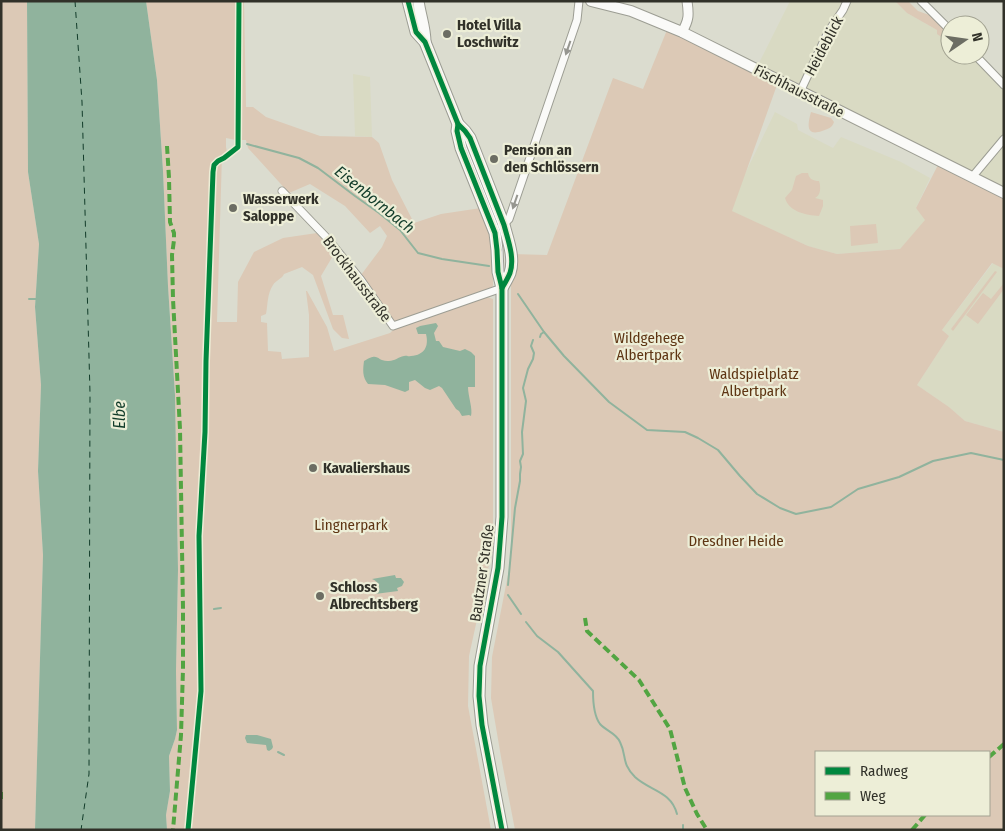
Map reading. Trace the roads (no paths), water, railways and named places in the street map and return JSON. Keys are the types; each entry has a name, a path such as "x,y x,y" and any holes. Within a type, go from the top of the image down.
{"main road":[{"name":"Bautzner Straße","path":"408,1 416,32 425,42"},
{"name":"Bautzner Straße","path":"418,1 425,42 458,124 470,138 504,225 511,252 511,261 510,275 502,288"},
{"name":"Fischhausstraße","path":"591,1 631,11 682,32 1004,193"},
{"name":"Bautzner Straße","path":"458,124 457,131 461,148 494,232 498,272 502,288 502,524 498,568 480,666 479,696 482,725 502,830"}],"street":[{"path":"494,232 509,219 577,20 580,1"},
{"path":"682,32 689,14 687,1"},
{"name":"Heideblick","path":"800,92 828,32 847,1"},
{"path":"921,1 940,20"},
{"path":"985,65 1004,85"},
{"path":"973,176 1004,139"},
{"name":"Brockhausstraße","path":"282,191 327,238 362,280 393,326 502,288"}],"water":[{"name":"Elbe","path":"27,1 146,1 157,80 175,395 178,570 177,730 169,756 170,791 166,815 167,830 35,830 43,555 38,471 41,385 35,307 39,244 28,172"},
{"path":"436,323 438,326 434,333 436,341 439,341 443,347 460,351 465,349 475,356 475,387 468,387 471,416 462,416 439,386 430,390 415,380 409,382 409,390 405,392 385,385 368,384 365,379 364,361 376,357 385,361 391,361 404,356 420,354 426,346 426,334 418,334 416,328"},
{"path":"395,575 396,578 401,578 404,582 402,586 397,588 398,591 375,594 379,586 372,579"},
{"path":"246,735 257,735 271,739 273,747 269,751 266,745 247,743"}],"waterway":[{"name":"Eisenbornbach","path":"247,144 299,158 318,168 400,230 418,253 442,259 489,266"},
{"name":"Eisenbornbach","path":"518,294 544,332 564,356 609,402 647,430 685,432 698,438 718,450 757,494 780,508 796,514 831,507 858,489 899,477 933,461 971,453 1004,460"},
{"path":"29,299 36,299"},
{"name":"Eisenbornbach","path":"540,337 544,332"},
{"path":"508,585 515,508 520,481 520,461 523,454 522,432 526,401 523,388 533,359 534,353 531,346 533,340"},
{"path":"508,595 521,614"},
{"path":"214,609 221,608"},
{"path":"526,622 537,636 558,652 593,691 596,717 600,724 618,739 631,772 641,782 670,800 677,814"},
{"path":"278,752 284,755"},
{"path":"683,825 683,830"}],"tram line":[{"path":"413,1 418,29 488,205 502,252 500,538 477,686 479,720 501,830"}],"place":[{"name":"Hotel Villa Loschwitz","path":"447,34"},
{"name":"Pension an den Schlössern","path":"494,159"},
{"name":"Wasserwerk Saloppe","path":"233,208"},
{"name":"Kavaliershaus","path":"313,468"},
{"name":"Schloss Albrechtsberg","path":"320,596"}],"park label":[{"name":"Wildgehege Albertpark","path":"649,346"},
{"name":"Waldspielplatz Albertpark","path":"754,382"},
{"name":"Lingnerpark","path":"351,525"},
{"name":"Dresdner Heide","path":"736,541"}]}
